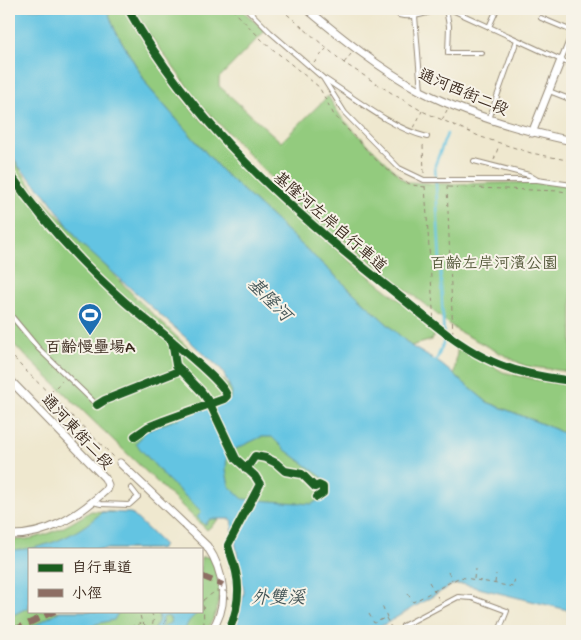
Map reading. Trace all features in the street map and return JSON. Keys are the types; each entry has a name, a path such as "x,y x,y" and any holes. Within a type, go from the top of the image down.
{"street":[{"name":"通河西街二段","path":"307,9 363,54 421,91 489,119 532,133 572,141"},
{"path":"532,133 561,60"},
{"name":"通河東街二段","path":"9,379 105,478 108,485 106,490 82,511 53,527 32,534 9,535"},
{"path":"120,463 200,539 215,558 220,569 223,585 218,619 210,631"}],"lane":[{"path":"247,9 270,32 323,78 412,133 428,137"},
{"path":"396,9 399,15 406,17 439,9"},
{"path":"446,9 449,26 448,52 482,52"},
{"path":"450,9 572,65"},
{"path":"489,26 497,9"},
{"path":"415,16 421,91"},
{"path":"541,18 572,32 561,60"},
{"path":"489,119 517,40"},
{"path":"323,78 344,113 399,168 424,180 537,180 572,185"},
{"path":"548,91 572,100"},
{"path":"474,161 529,175 537,180"},
{"path":"9,313 38,348 97,405"},
{"path":"93,502 129,505 138,497 131,488"},
{"path":"403,626 458,597 472,598 506,611 499,631"}],"path":[{"path":"232,9 264,42 319,87 334,115 378,162 396,177 412,185 425,187"},
{"path":"281,9 344,63 422,111 499,144 531,153 572,161"},
{"path":"310,67 326,48"},
{"path":"344,63 352,53"},
{"path":"442,120 447,109"},
{"path":"412,133 422,111"},
{"path":"428,137 423,146 424,180 443,331"},
{"path":"493,166 499,144"},
{"path":"443,331 447,180"},
{"path":"447,187 572,193"},
{"path":"426,318 460,342"},
{"path":"9,352 120,463"},
{"path":"50,393 66,376"},
{"path":"43,403 47,406 54,398"},
{"path":"229,631 235,617 238,602 237,574 228,545 233,536"},
{"path":"473,579 475,570"},
{"path":"448,572 453,581"},
{"path":"495,583 496,574"},
{"path":"408,594 413,602 460,577 514,587 515,578"},
{"path":"429,582 442,606"},
{"path":"198,631 204,625 203,600 216,592 226,592 228,599"},
{"path":"382,605 393,631 403,626"},
{"path":"140,612 142,623 148,631 153,624 154,618 151,612"},
{"path":"369,614 374,623 386,617"},
{"path":"160,631 166,620"},
{"path":"99,631 118,625 129,627 142,623"},
{"path":"129,627 134,631"}],"green space":[{"path":"107,9 125,9 161,67 197,115 243,164 295,213 376,282 433,326 436,332 432,340 411,346 222,171 149,88 115,30"},
{"name":"百齡左岸河濱公園","path":"134,9 241,9 265,31 219,78 219,86 281,142 328,96 341,117 406,182 451,184 551,182 572,185 572,372 525,366 458,331 341,238 336,242 281,193 282,189 200,104 149,34"},
{"path":"9,153 34,190 137,299 333,486 324,499 310,509 228,511 207,530 9,340"},
{"path":"458,345 503,372 547,382 572,385 572,438 555,429 487,402 454,375"},
{"path":"91,511 115,512 154,548 28,548 28,612 202,612 202,557 211,557 219,586 219,595 216,613 206,631 9,631 9,540 42,536 72,523"}],"water":[{"path":"9,9 107,9 115,30 149,88 222,171 411,346 441,364 487,402 555,429 572,438 572,611 462,584 452,585 373,631 232,631 238,618 244,592 231,519 210,519 205,525 197,517 202,512 167,479 136,444 146,431 231,398 232,392 222,370 81,244 46,195 19,167 9,149","holes":["261,437 272,437 284,449 326,480 329,486 327,495 312,504 243,499 229,486 226,470 227,453"]},
{"path":"102,512 131,513 164,545 161,548 28,548 59,540 92,521"},
{"path":"28,548 28,608 9,617 9,550"},
{"path":"58,612 118,612 114,620 96,624 87,631 19,631 32,627"},
{"path":"159,612 198,612 189,621 184,631 161,631 171,622 167,616 162,618 162,625 158,631 153,631 158,622"}],"waterway":[{"path":"435,364 444,341 435,165 447,134"}],"marked path":[{"path":"202,576 223,585"},
{"path":"12,631 53,612"}],"cycle path":[{"name":"基隆河左岸自行車道","path":"128,9 154,51 182,90 213,127 281,197 355,261 437,327 472,351 495,363 516,370 538,376 572,381"},
{"path":"9,172 48,224 78,257 125,302 172,341 176,365 209,402 236,459 255,476 260,484 228,545 236,572 238,587 236,610 229,631"},
{"path":"135,436 148,427 224,399 227,396 212,376 172,341"},
{"path":"97,405 105,400 181,370"},
{"path":"246,469 255,456 266,458 276,463 285,471 302,474 315,487 319,485 323,487 323,493 317,497"}],"place":[{"name":"百齡慢壘場A","path":"90,336"}],"water label":[{"name":"基隆河","path":"270,299"},
{"name":"外雙溪","path":"278,597"}]}
